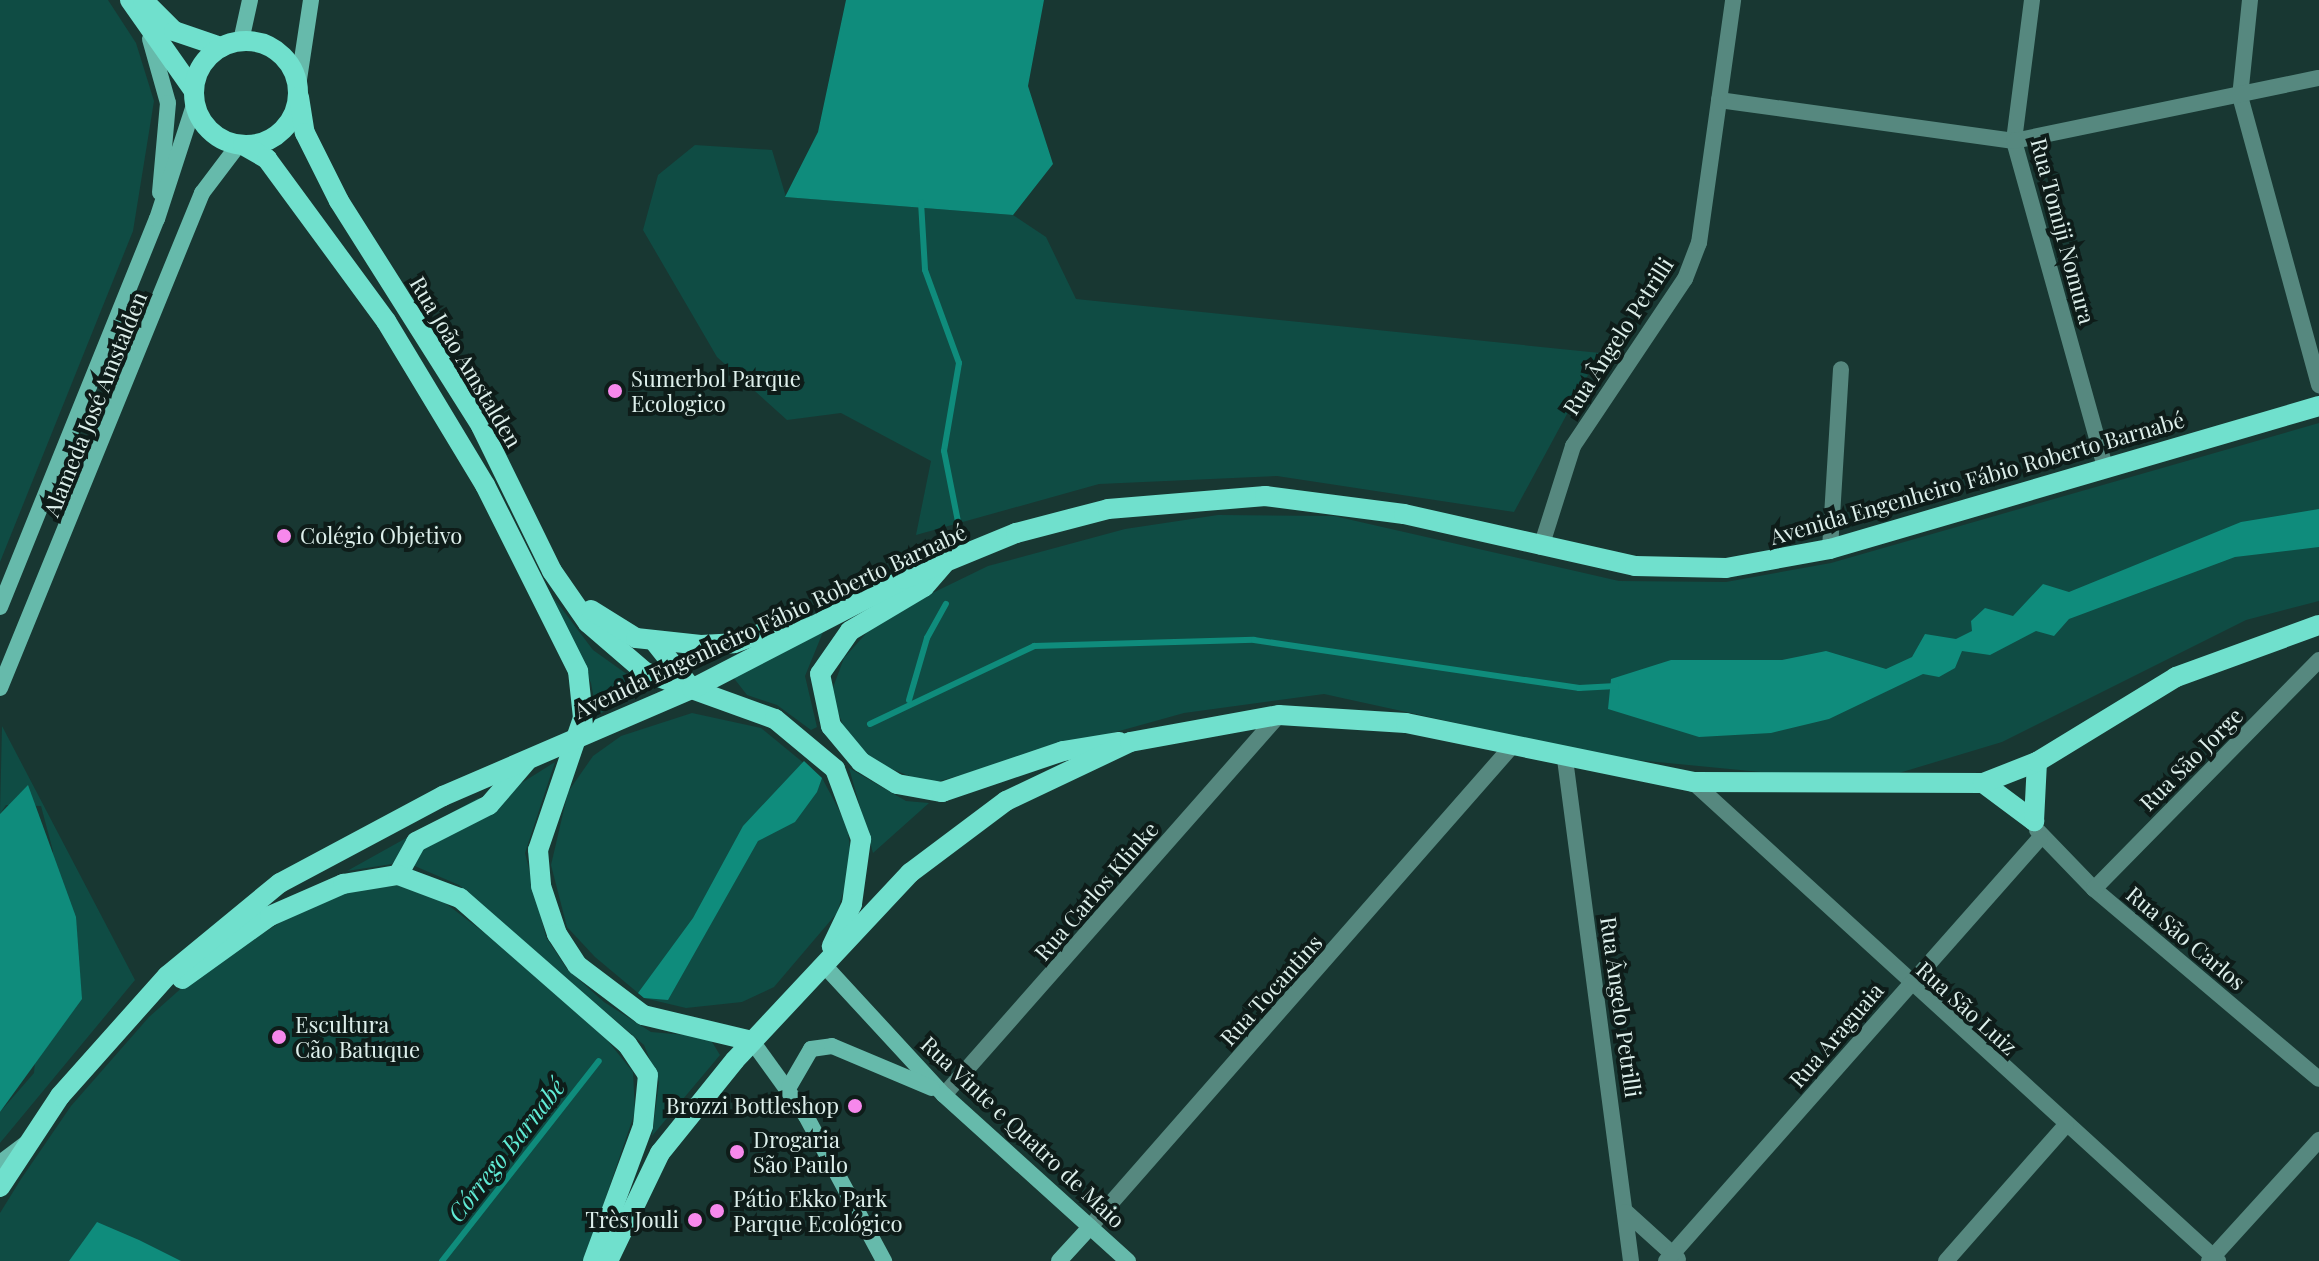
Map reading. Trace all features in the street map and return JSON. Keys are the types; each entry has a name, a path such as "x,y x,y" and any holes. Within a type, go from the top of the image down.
{"main road":[{"path":"130,0 174,31 280,53 298,91 274,137 241,145 219,137 142,9"},
{"path":"194,97 197,74 231,44"},
{"name":"Rua João Amstalden","path":"298,91 317,159 481,426 552,571 608,645 645,672 800,735 849,793 861,839 859,874 823,964"},
{"name":"Rua João Amstalden","path":"241,145 267,159 386,321 485,485 578,671 584,695 577,740 538,850 544,902 566,949 601,987 643,1015 752,1041"},
{"name":"Avenida Engenheiro Fábio Roberto Barnabé","path":"0,1187 26,1143 139,1008 198,946 280,883 348,842 529,758 692,689 833,615 946,561 1108,509 1265,496 1404,514 1541,547 1685,570 1830,549 2319,406"},
{"path":"946,561 924,587 850,631 820,674 831,726 861,762 897,784 942,792 1074,748 1130,742 1279,715 1406,723 1565,759 1693,782 1983,783 2037,762 2176,677 2319,625"},
{"path":"552,571 604,623 654,641 734,643 833,615"},
{"path":"654,641 692,689"},
{"path":"608,1261 660,1153 752,1041 823,964 960,831 1044,779 1130,742"},
{"path":"398,875 416,842 489,805 529,758"},
{"path":"2037,762 2037,830"},
{"path":"1983,783 2037,830"},
{"path":"139,1008 270,916 343,884 398,875 460,898 642,1062 648,1075 643,1126 593,1261"}],"street":[{"path":"231,44 250,0"},
{"path":"298,91 311,0"},
{"name":"Rua Ângelo Petrilli","path":"1541,547 1573,446 1690,267 1733,0"},
{"name":"Rua Tomiji Nomura","path":"2032,0 2014,141 2105,468"},
{"path":"2250,0 2240,96 2319,385"},
{"path":"142,9 168,103 157,219"},
{"path":"1719,100 2014,141 2319,78"},
{"name":"Alameda José Amstalden","path":"0,607 157,219 194,97"},
{"name":"Alameda José Amstalden","path":"0,688 202,193 241,145"},
{"path":"1830,549 1841,369"},
{"name":"Rua São Jorge","path":"2094,889 2319,660"},
{"name":"Rua Carlos Klinke","path":"944,1095 1279,715"},
{"name":"Rua Tocantins","path":"1059,1261 1513,745"},
{"name":"Rua Ângelo Petrilli","path":"1565,759 1631,1261"},
{"name":"Rua São Luiz","path":"1693,782 1909,986 2213,1259"},
{"name":"Rua São Carlos","path":"2037,830 2094,889 2319,1079"},
{"name":"Rua Araguaia","path":"1673,1259 1909,986 2037,830"},
{"name":"Rua Vinte e Quatro de Maio","path":"823,964 944,1095 1128,1261"},
{"path":"752,1041 789,1087 884,1261"},
{"path":"789,1087 811,1049 832,1046 944,1095"},
{"path":"1946,1261 2066,1125"},
{"path":"2213,1259 2319,1140"},
{"path":"0,1163 26,1143"},
{"path":"1626,1212 1673,1259"}],"shaded area":[{"path":"0,0 108,0 136,43 154,101 133,231 0,562"},
{"path":"846,0 1044,0 1028,86 1053,164 1013,215 785,197 818,132"},
{"path":"695,145 772,150 786,197 1013,215 1046,237 1076,299 1600,353 1514,512 1277,476 1099,484 916,535 931,461 841,413 787,420 717,357 643,230 658,175"},
{"path":"2319,423 2319,601 2246,620 2002,742 1899,773 1771,773 1616,758 1324,694 1184,713 929,784 872,761 844,728 831,693 844,658 879,619 988,566 1125,529 1218,515 1334,516 1619,581 1726,582 1831,563"},
{"path":"2319,509 2319,547 2235,557 2069,619 2054,636 2036,631 1990,655 1962,651 1955,668 1939,677 1923,674 1829,719 1771,733 1699,737 1608,709 1611,679 1671,660 1782,660 1826,651 1886,669 1912,657 1925,634 1956,639 1972,631 1971,621 1985,608 2013,616 2043,584 2069,592 2241,522"},
{"path":"553,597 593,650 645,687 643,693 597,715 591,683"},
{"path":"823,632 805,676 817,727 811,730 777,705 747,695 733,677"},
{"path":"692,713 761,728 822,778 847,825 852,863 837,913 774,987 742,1002 686,1008 644,998 595,957 567,927 551,865 568,792 593,756 621,736"},
{"path":"2,726 135,980 0,1143 0,1112 34,1073 53,851 41,806 6,805 0,814"},
{"path":"804,761 822,778 817,792 795,822 758,841 668,1000 644,998 638,993 693,918 743,826"},
{"path":"555,762 525,853 546,937 567,969 604,1002 651,1032 709,1037 720,1055 652,1136 659,1082 644,1045 459,885 410,864 420,847"},
{"path":"849,768 906,801 929,803 873,853"},
{"path":"28,785 76,917 82,999 0,1112 0,814"},
{"path":"478,798 486,801 416,834 392,864 347,871"},
{"path":"401,885 428,890 490,937 607,1040 633,1072 635,1112 584,1261 0,1261 0,1213 71,1106 149,1017 195,976 289,917 350,891"},
{"path":"97,1222 139,1240 181,1261 69,1261"}],"waterway":[{"name":"Córrego Barnabé","path":"921,202 925,270 959,363 944,451 959,527"},
{"name":"Córrego Barnabé","path":"909,700 927,638 946,604"},
{"path":"870,724 1034,646 1254,640 1579,688 1616,686"},
{"name":"Córrego Barnabé","path":"442,1261 599,1061"}],"place":[{"name":"Sumerbol Parque Ecologico","path":"615,391"},
{"name":"Colégio Objetivo","path":"284,536"},
{"name":"Escultura Cão Batuque","path":"279,1037"},
{"name":"Brozzi Bottleshop","path":"855,1106"},
{"name":"Drogaria São Paulo","path":"737,1152"},
{"name":"Pátio Ekko Park Parque Ecológico","path":"717,1211"},
{"name":"Très Jouli","path":"695,1220"}]}
